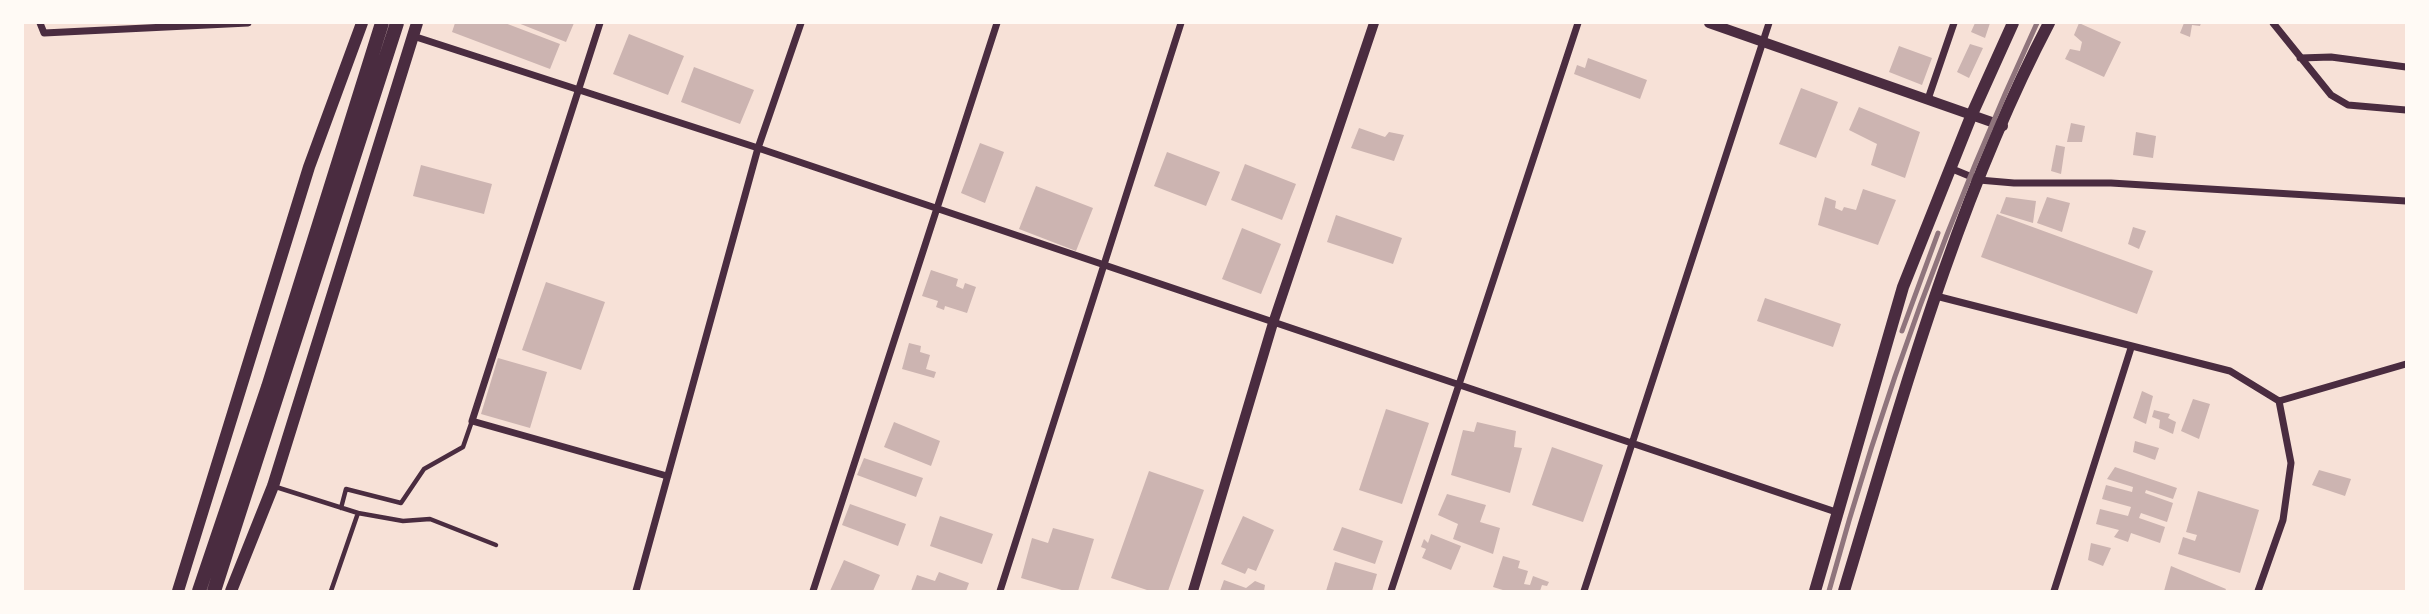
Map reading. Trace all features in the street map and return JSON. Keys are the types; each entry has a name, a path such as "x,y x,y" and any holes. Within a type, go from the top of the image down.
{"highway":[{"path":"199,591 268,387 382,23"},
{"path":"214,591 397,23"}],"main road":[{"path":"178,591 309,167 362,23"},
{"path":"231,591 273,486 417,23"},
{"path":"1815,591 1903,287 1972,114 2013,23"},
{"path":"1844,591 1936,296 1979,180 2049,23"}],"street":[{"path":"40,23 44,33 247,23"},
{"path":"600,23 472,421 667,476"},
{"path":"636,591 758,148 801,23"},
{"path":"813,591 997,23"},
{"path":"1000,591 1181,23"},
{"path":"1193,591 1273,323 1374,23"},
{"path":"1391,591 1578,23"},
{"path":"1709,23 2003,126"},
{"path":"1584,591 1769,23"},
{"path":"1928,99 1954,23"},
{"path":"2273,23 2331,95 2348,105 2406,110"},
{"path":"413,36 758,148 1836,512"},
{"path":"2300,58 2331,57 2406,67"},
{"path":"1950,168 1979,180 2111,183 2406,201"},
{"path":"1936,296 2131,348 2231,371 2279,401 2291,463 2283,520 2258,591"},
{"path":"2054,591 2131,348"},
{"path":"2279,401 2406,364"}],"lane":[{"path":"341,508 346,489 401,503 424,469 464,447 472,421"},
{"path":"273,486 358,513 403,521 430,519 496,545"},
{"path":"331,591 358,513"}],"building":[{"path":"455,23 505,23 560,44 550,69 452,32"},
{"path":"518,23 574,23 566,42"},
{"path":"1975,23 1990,23 1985,38 1971,32"},
{"path":"2079,23 2121,42 2104,77 2065,59 2070,49 2080,51 2082,42 2074,35"},
{"path":"2184,23 2201,23 2200,26 2192,25 2190,37 2180,33"},
{"path":"629,34 684,56 668,95 613,74"},
{"path":"1970,44 1983,48 1969,78 1957,72"},
{"path":"1899,46 1932,58 1922,85 1889,72"},
{"path":"1588,58 1647,80 1640,99 1574,74 1577,65 1585,68"},
{"path":"694,67 754,90 740,124 681,102"},
{"path":"1801,88 1838,102 1816,158 1779,144"},
{"path":"1859,107 1920,132 1905,178 1871,165 1877,144 1849,130"},
{"path":"2071,123 2085,126 2082,142 2067,142"},
{"path":"1359,128 1385,137 1389,132 1404,135 1394,161 1351,148"},
{"path":"2136,132 2156,136 2153,158 2133,155"},
{"path":"980,143 1004,152 985,203 961,193"},
{"path":"2056,145 2065,147 2061,174 2051,171"},
{"path":"1167,152 1220,172 1206,206 1154,186"},
{"path":"1245,164 1296,184 1282,220 1231,200"},
{"path":"421,165 492,184 484,214 413,196"},
{"path":"1036,186 1093,208 1076,251 1019,229"},
{"path":"1863,189 1896,200 1878,245 1818,225 1825,197 1836,201 1835,208 1842,211 1844,207 1856,210"},
{"path":"2006,197 2036,201 2033,223 2000,213"},
{"path":"2047,197 2070,203 2062,232 2037,223"},
{"path":"1997,214 2153,271 2137,314 1981,257"},
{"path":"1336,215 1402,238 1393,264 1327,242"},
{"path":"2133,227 2146,231 2139,249 2128,244"},
{"path":"1242,228 1281,244 1261,294 1222,279"},
{"path":"931,270 958,279 956,286 963,289 965,283 976,287 967,313 945,306 944,310 936,307 938,301 922,296"},
{"path":"546,282 605,302 581,370 522,350"},
{"path":"1765,298 1841,324 1833,347 1757,321"},
{"path":"909,343 921,346 920,352 930,355 926,369 936,372 934,378 902,369"},
{"path":"498,358 547,372 530,428 481,414"},
{"path":"2142,391 2153,396 2146,424 2133,418"},
{"path":"2193,399 2210,404 2199,439 2181,431"},
{"path":"1386,409 1429,423 1402,504 1359,490"},
{"path":"2154,410 2170,414 2168,418 2176,422 2173,434 2159,428 2160,420 2152,417"},
{"path":"894,422 940,441 931,466 884,447"},
{"path":"1477,422 1516,431 1514,447 1522,448 1510,493 1451,475 1463,430 1474,432"},
{"path":"2135,441 2159,448 2155,460 2133,452"},
{"path":"1552,447 1603,465 1583,522 1532,505"},
{"path":"864,458 923,478 916,497 857,475"},
{"path":"2115,467 2177,488 2173,499 2146,490 2145,493 2173,503 2167,522 2141,513 2139,518 2165,527 2160,543 2131,533 2128,542 2114,537 2119,530 2096,524 2100,509 2128,516 2131,507 2102,499 2106,485 2132,492 2133,487 2107,479"},
{"path":"2319,470 2351,479 2345,496 2312,485"},
{"path":"1149,471 1204,490 1168,591 1150,591 1111,578"},
{"path":"2198,491 2259,510 2240,573 2178,554 2183,537 2195,541 2197,535 2186,532"},
{"path":"1447,494 1486,505 1480,522 1500,528 1493,554 1453,539 1458,524 1438,515"},
{"path":"850,504 906,524 898,546 842,525"},
{"path":"940,516 993,534 982,564 930,546"},
{"path":"1243,516 1274,530 1256,571 1248,568 1245,574 1221,564"},
{"path":"1342,527 1383,541 1375,564 1333,550"},
{"path":"1053,528 1094,539 1078,591 1065,591 1021,578 1032,538 1048,543"},
{"path":"1431,534 1461,546 1451,570 1422,558 1426,549 1421,547 1424,539 1428,543"},
{"path":"2091,543 2111,548 2103,566 2088,560"},
{"path":"1503,556 1520,561 1518,568 1528,571 1524,584 1530,585 1533,576 1549,582 1547,586 1542,585 1540,591 1506,591 1493,587"},
{"path":"844,560 880,575 873,591 830,591"},
{"path":"1335,562 1377,574 1372,591 1326,591"},
{"path":"2171,566 2226,589 2164,591"},
{"path":"939,572 969,583 966,591 911,591 917,575 935,581"},
{"path":"1224,580 1246,588 1255,581 1265,585 1264,591 1220,591"}],"railway":[{"path":"1829,591 1872,446 1921,302 1977,161 2037,23"},
{"path":"1902,331 1938,233"}]}
